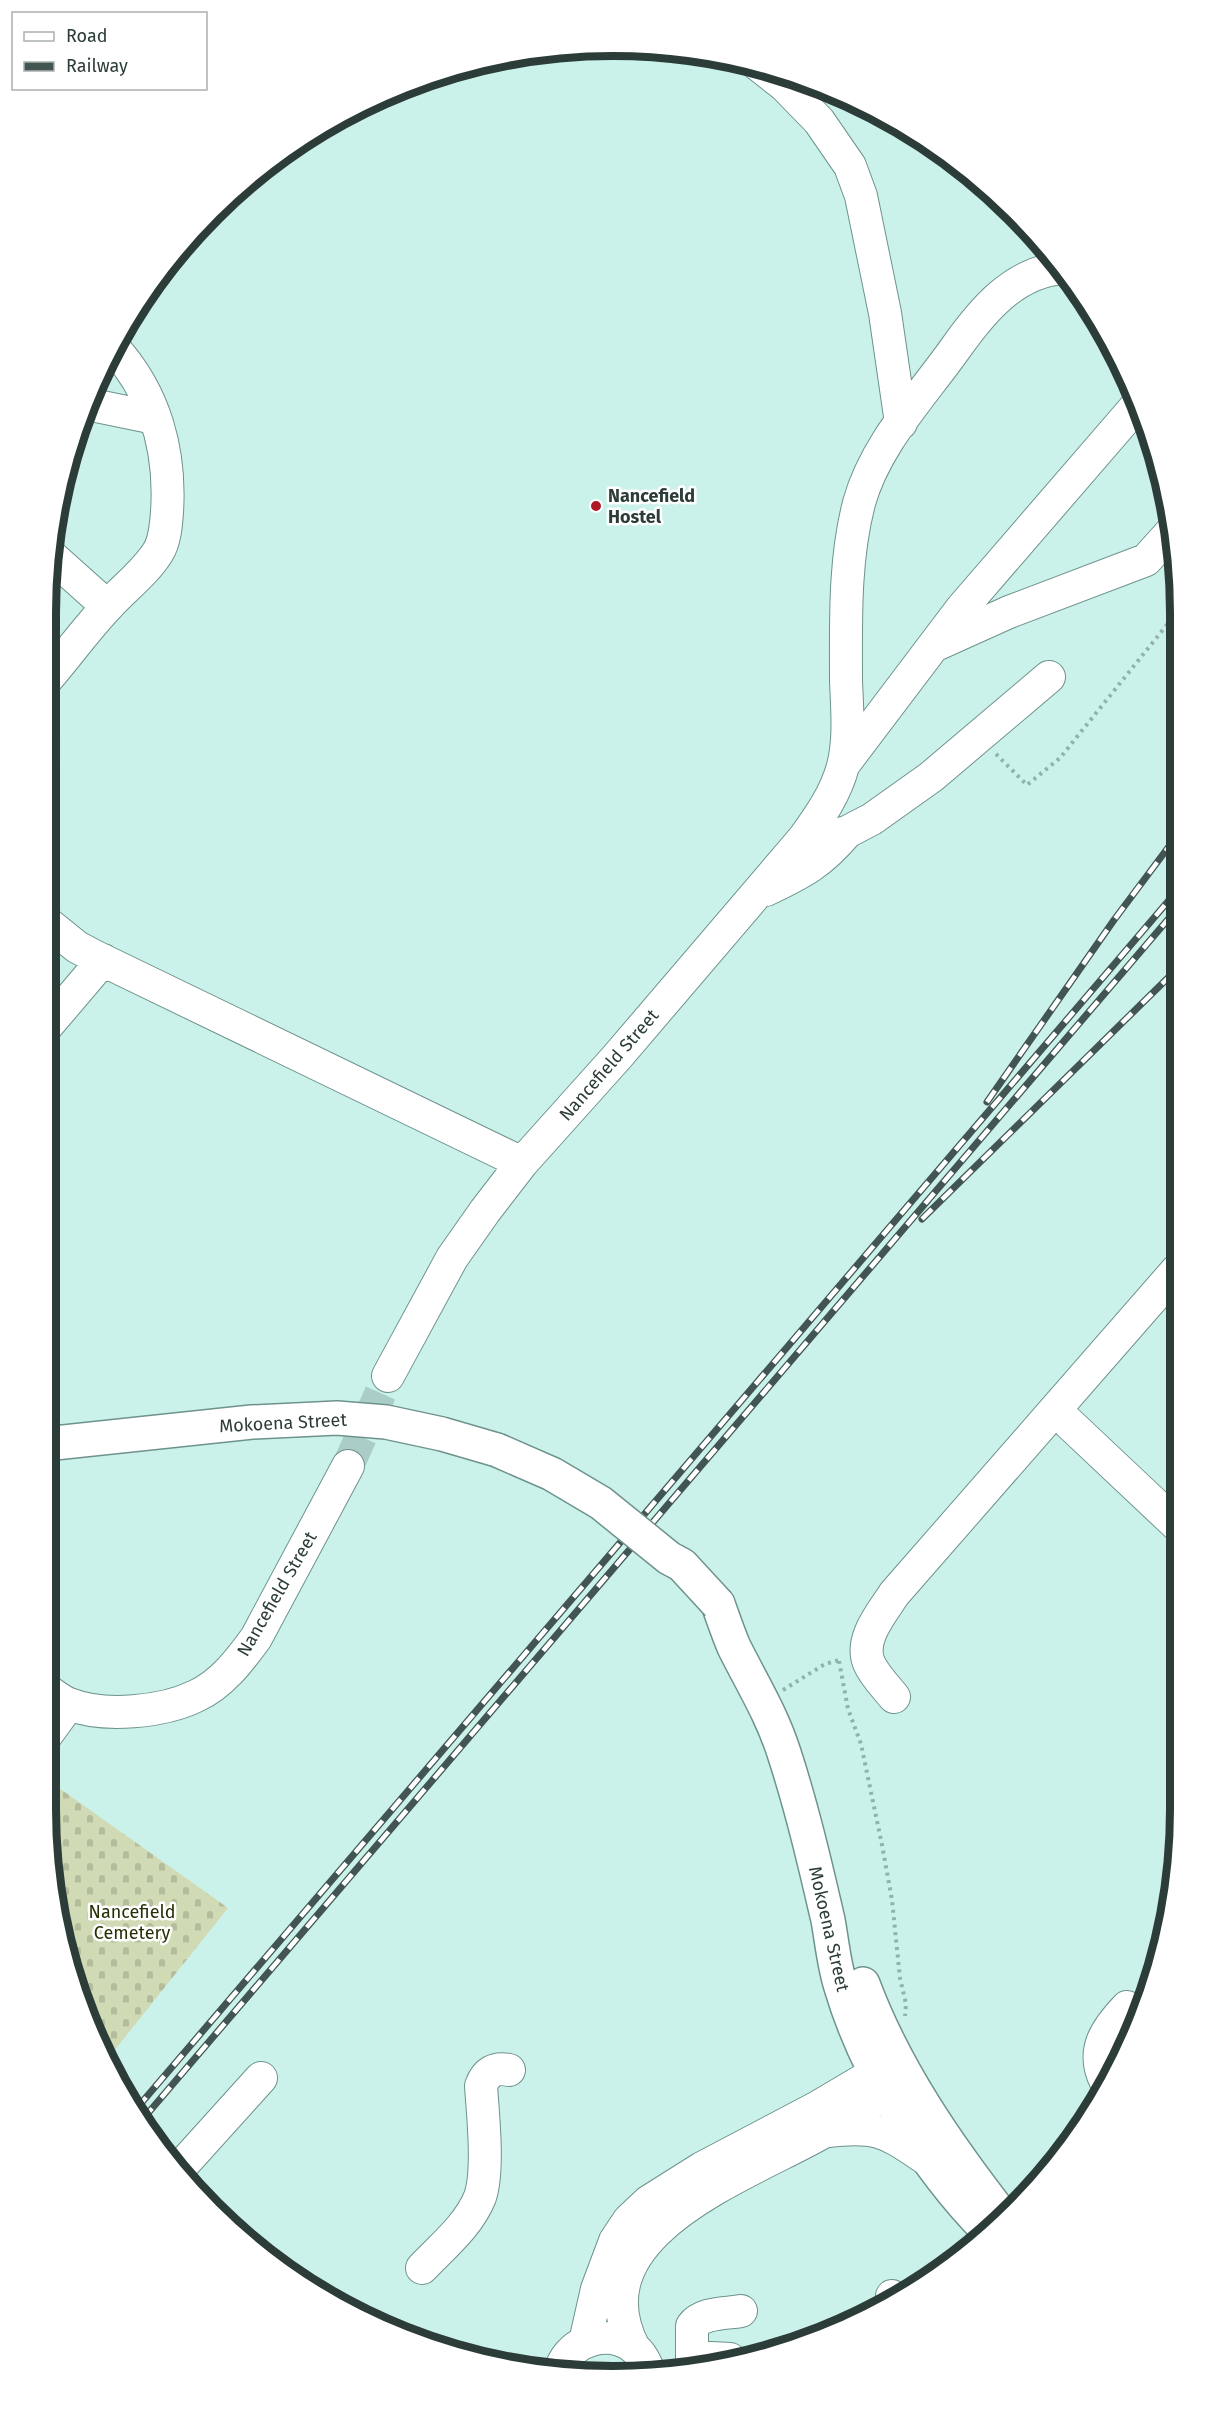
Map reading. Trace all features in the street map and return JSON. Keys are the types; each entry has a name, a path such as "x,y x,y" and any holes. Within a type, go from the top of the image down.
{"main road":[{"name":"Mokoena Street","path":"56,1443 252,1422 337,1418 386,1422 442,1434 497,1450 552,1474 602,1503 669,1558 681,1565 718,1604 742,1640 782,1691 790,1706 814,1780 831,1845 852,1952 878,2022 885,2064 998,2210"},
{"name":"Mokoena Street","path":"742,1640 784,1752 816,1868 840,1986 885,2064 932,2162 966,2208 983,2225"}],"street":[{"path":"778,81 819,121 850,166 861,196 885,313 901,423"},
{"path":"843,765 847,734 846,619 849,555 859,502 877,457 979,316 1009,289 1030,275 1052,270"},
{"path":"56,668 107,606 152,560 159,550 166,527 168,497 166,458 156,418 140,384 119,355"},
{"path":"95,406 156,418"},
{"path":"843,765 962,608 1131,411"},
{"path":"934,645 1009,612 1146,560 1165,539"},
{"path":"58,562 107,606"},
{"path":"804,838 828,837 847,832 872,819 931,777 1049,676"},
{"name":"Nancefield Street","path":"388,1376 452,1258 484,1211 522,1163 804,838 835,789 843,765"},
{"path":"755,896 808,870 847,832"},
{"path":"56,939 77,946 522,1163"},
{"path":"56,1015 103,960"},
{"path":"894,1697 869,1663 867,1655 870,1634 894,1594 1170,1278"},
{"path":"1054,1410 1170,1519"},
{"name":"Nancefield Street","path":"57,1697 101,1710 139,1711 165,1707 197,1696 220,1680 241,1658 255,1638 348,1466"},
{"path":"1102,2074 1099,2068 1101,2047 1110,2026 1128,2007 1132,2010"},
{"path":"641,2359 622,2321 622,2292 633,2263 657,2229 698,2199 821,2119 885,2064"},
{"path":"821,2119 832,2093 842,2079 885,2064"},
{"path":"422,2268 460,2228 480,2196 484,2178 482,2086 484,2077 490,2072 503,2068 509,2070"},
{"path":"183,2164 261,2078"},
{"path":"585,2342 604,2266 615,2241 629,2220 648,2202 670,2187 821,2119 885,2132 932,2162"},
{"path":"692,2361 694,2322 701,2317 741,2311"},
{"path":"563,2364 572,2350 597,2338 623,2341 641,2359"}],"path":[{"path":"978,736 1028,785 1060,758 1170,622"},
{"path":"782,1691 825,1664 839,1661 848,1709 861,1744 882,1845 892,1900 900,1978 906,2004 905,2020 885,2064"}],"green space":[{"name":"Nancefield Cemetery","path":"56,1786 228,1908 112,2054 85,1989 66,1918 57,1846"}],"tunnel":[{"path":"348,1466 388,1376"}],"railway":[{"path":"987,1102 1114,920 1170,845"},
{"path":"140,2104 1170,899"},
{"path":"146,2115 1170,917"},
{"path":"922,1219 1170,976"}],"place":[{"name":"Nancefield Hostel","path":"596,506"}]}
